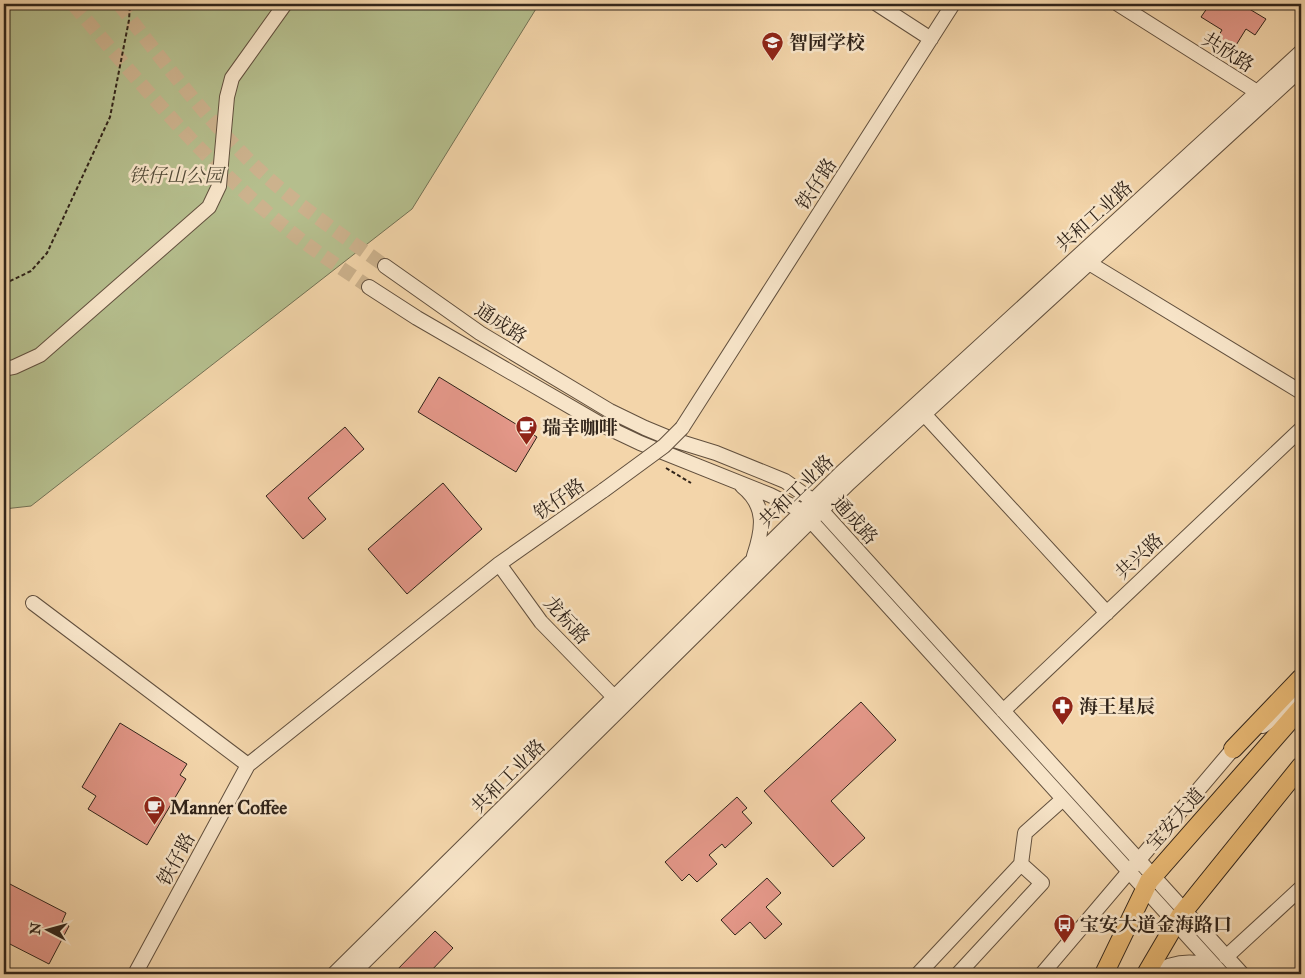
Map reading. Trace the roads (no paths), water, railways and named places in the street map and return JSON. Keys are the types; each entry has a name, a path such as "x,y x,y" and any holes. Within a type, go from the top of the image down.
{"main road":[{"path":"1233,748 1301,678"},
{"name":"宝安大道","path":"1104,974 1149,883 1301,708"},
{"path":"1146,974 1180,917 1301,766"},
{"path":"1256,821 1301,781"}],"street":[{"path":"4,369 14,367 40,355 209,207 219,186 227,97 232,78 285,4"},
{"path":"878,4 931,39"},
{"name":"铁仔路","path":"135,974 248,765 499,564 650,457 682,428 953,4"},
{"name":"共欣路","path":"1118,4 1263,96"},
{"name":"共和工业路","path":"352,974 817,505 924,414 1089,263 1263,96 1301,52"},
{"name":"共和工业路","path":"817,505 840,474 1263,96 1301,69"},
{"path":"1089,263 1301,392"},
{"name":"通成路","path":"385,266 480,333 610,410 653,431 716,453 785,481 817,505 1139,861 1149,883"},
{"name":"通成路","path":"369,287 417,318 602,425 640,443 770,495 806,516 1129,872 1149,883"},
{"path":"924,414 1106,613"},
{"name":"共兴路","path":"1003,711 1301,429"},
{"path":"737,482 749,492 757,504 761,516 762,529 753,559"},
{"name":"共和工业路","path":"334,974 753,559 806,516"},
{"name":"龙标路","path":"499,564 541,622 614,697"},
{"path":"33,603 248,765"},
{"path":"1042,974 1233,748 1301,697"},
{"path":"918,974 1021,864 1025,833 1062,799"},
{"path":"958,974 1042,883 1021,864"},
{"path":"1149,883 1180,917 1219,971"},
{"path":"1226,957 1301,888"},
{"path":"1180,917 1226,957 1242,974"},
{"path":"1153,974 1173,964 1183,962 1206,964 1219,971"}],"tunnel":[{"path":"73,4 180,128 238,186 300,239 369,287"},
{"path":"119,4 203,110 258,169 304,207 385,266"}],"place":[{"name":"智园学校","path":"773,61"},
{"name":"瑞幸咖啡","path":"526,446"},
{"name":"海王星辰","path":"1063,725"},
{"name":"Manner Coffee","path":"154,826"},
{"name":"宝安大道金海路口","path":"1064,943"}],"park label":[{"name":"铁仔山公园","path":"176,175"}]}
